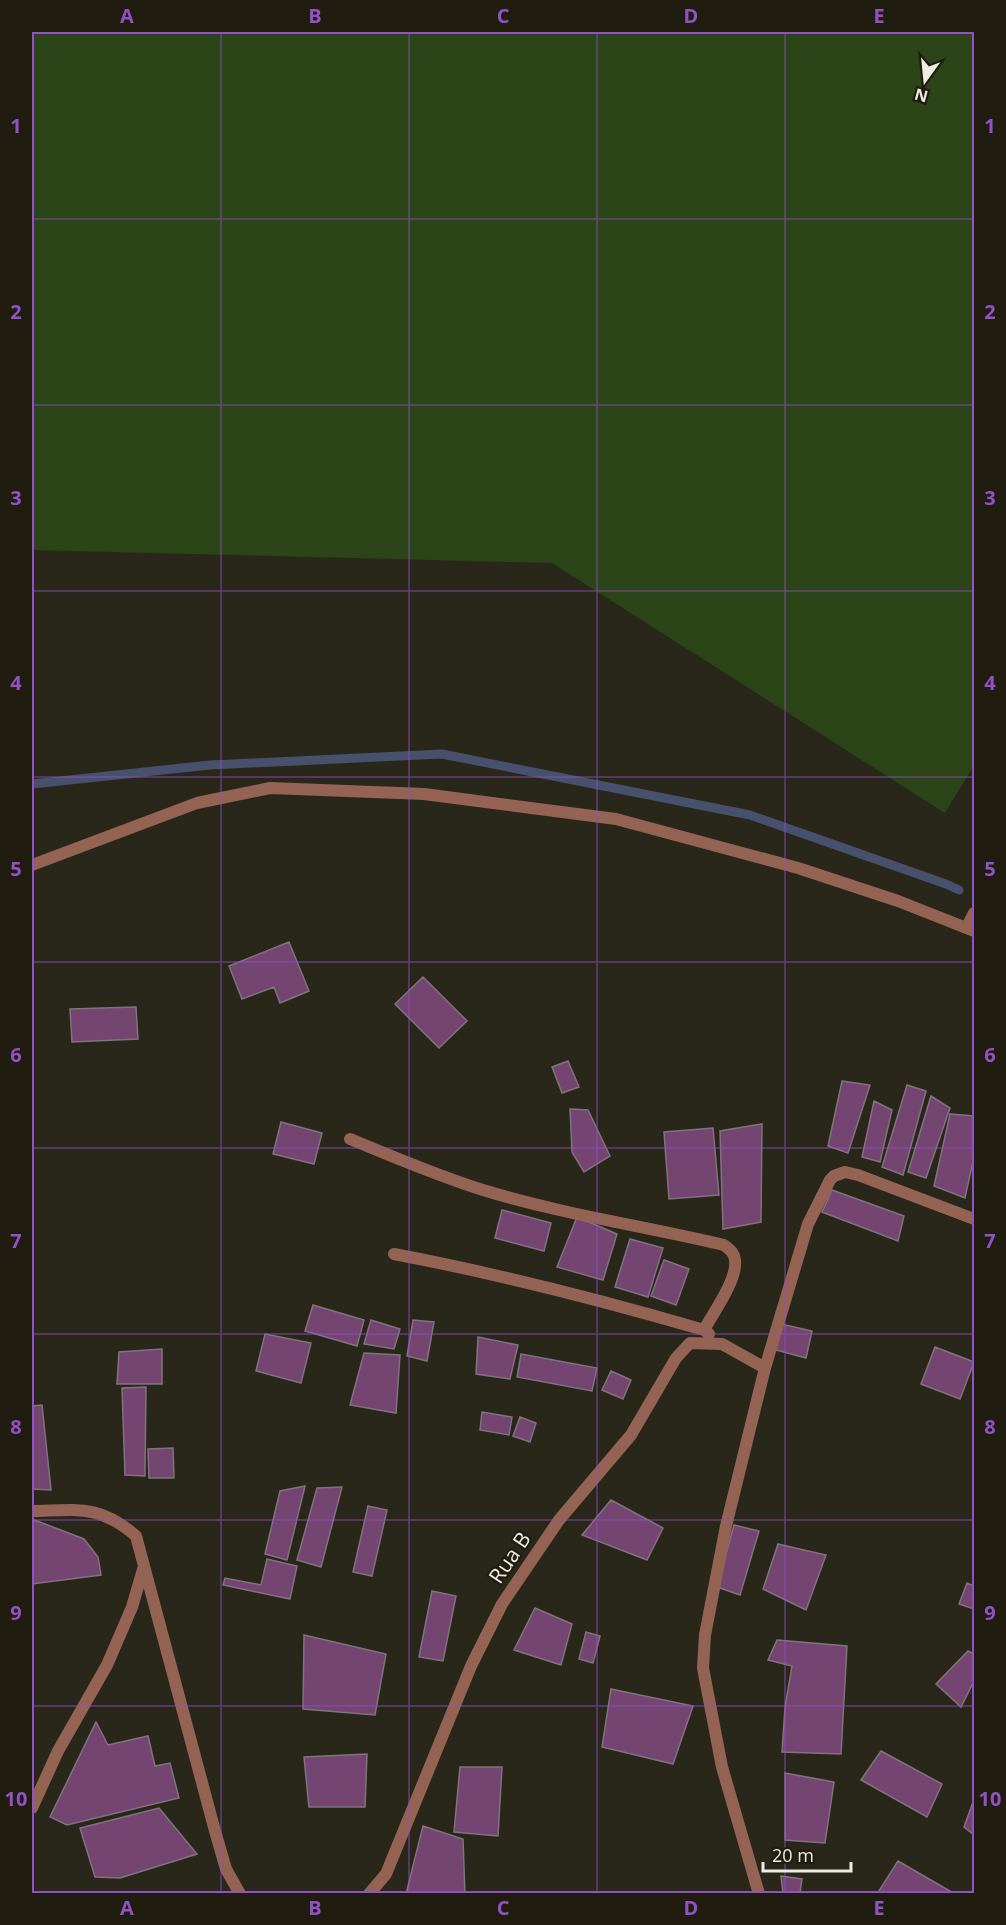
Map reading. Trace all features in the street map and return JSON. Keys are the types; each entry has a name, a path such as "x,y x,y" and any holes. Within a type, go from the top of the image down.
{"street":[{"path":"32,865 197,803 270,788 424,794 616,819 798,868 898,901 971,929 975,912"},
{"path":"350,1139 483,1190 553,1208 724,1245 733,1252 736,1261 734,1275 704,1330"},
{"path":"759,1893 722,1767 703,1668 705,1635 726,1527 765,1368 808,1224 834,1176 845,1172 858,1174 975,1219"},
{"path":"394,1254 558,1289 704,1330 723,1344"},
{"name":"Rua B","path":"369,1893 386,1874 467,1676 502,1604 559,1520 631,1436 676,1358 690,1343 723,1344 765,1368"},
{"path":"32,1511 75,1509 101,1513 120,1522 136,1536 226,1869 240,1893"},
{"path":"32,1808 58,1751 107,1665 132,1607 144,1565"}],"green space":[{"path":"32,32 974,32 974,765 945,813 552,563 32,550"}],"building":[{"path":"289,942 309,991 280,1003 274,987 242,999 229,966"},
{"path":"423,977 467,1021 439,1048 395,1004"},
{"path":"136,1007 138,1039 72,1042 70,1009"},
{"path":"568,1061 579,1087 562,1093 552,1067"},
{"path":"842,1081 870,1085 848,1153 828,1146"},
{"path":"907,1085 926,1091 903,1175 882,1167"},
{"path":"931,1096 950,1108 926,1178 908,1172"},
{"path":"874,1101 892,1110 880,1162 862,1157"},
{"path":"570,1109 588,1110 610,1156 584,1172 572,1152"},
{"path":"950,1114 974,1116 974,1157 965,1198 934,1186"},
{"path":"281,1122 322,1133 314,1164 273,1154"},
{"path":"762,1124 761,1222 723,1229 720,1131"},
{"path":"713,1128 719,1195 669,1199 664,1132"},
{"path":"832,1190 904,1216 898,1241 822,1212"},
{"path":"502,1210 551,1223 544,1251 495,1238"},
{"path":"577,1217 617,1234 603,1280 557,1267"},
{"path":"630,1239 663,1248 648,1297 615,1287"},
{"path":"664,1260 689,1269 676,1305 651,1296"},
{"path":"313,1305 364,1320 357,1346 305,1331"},
{"path":"371,1320 400,1329 394,1349 364,1344"},
{"path":"413,1320 434,1322 427,1361 407,1356"},
{"path":"781,1324 812,1331 806,1358 776,1350"},
{"path":"265,1334 311,1343 301,1383 256,1371"},
{"path":"478,1337 518,1345 510,1379 476,1374"},
{"path":"935,1347 974,1362 960,1399 921,1384"},
{"path":"162,1349 162,1384 117,1384 119,1352"},
{"path":"364,1353 400,1355 396,1413 350,1405"},
{"path":"521,1354 597,1368 592,1391 517,1377"},
{"path":"611,1371 631,1380 623,1399 602,1390"},
{"path":"146,1387 145,1476 125,1475 122,1388"},
{"path":"42,1405 51,1490 32,1489 32,1406"},
{"path":"482,1412 512,1417 509,1435 480,1430"},
{"path":"520,1417 536,1423 530,1442 513,1436"},
{"path":"173,1448 174,1478 149,1478 148,1449"},
{"path":"305,1486 287,1560 265,1554 280,1491"},
{"path":"342,1487 321,1567 297,1560 317,1488"},
{"path":"611,1500 663,1528 647,1560 582,1535"},
{"path":"368,1506 387,1510 372,1576 353,1572"},
{"path":"32,1519 84,1539 98,1557 101,1575 32,1584"},
{"path":"734,1525 759,1531 740,1595 717,1587"},
{"path":"778,1544 826,1555 806,1610 763,1589"},
{"path":"267,1559 297,1566 290,1599 223,1585 225,1578 261,1585"},
{"path":"967,1583 974,1586 974,1609 959,1604"},
{"path":"432,1591 456,1596 443,1661 419,1657"},
{"path":"535,1608 572,1624 561,1665 514,1650"},
{"path":"586,1632 600,1636 593,1663 579,1659"},
{"path":"304,1635 386,1654 375,1715 303,1709"},
{"path":"777,1640 847,1646 841,1754 782,1752 785,1707 792,1666 768,1660"},
{"path":"968,1651 974,1654 974,1681 961,1707 936,1684"},
{"path":"611,1689 693,1706 673,1764 602,1747"},
{"path":"96,1722 108,1745 148,1736 155,1766 170,1763 179,1798 67,1825 50,1817"},
{"path":"881,1751 942,1784 927,1817 861,1780"},
{"path":"367,1754 365,1807 309,1807 304,1757"},
{"path":"460,1767 502,1767 498,1836 454,1832"},
{"path":"785,1773 834,1782 825,1843 785,1840"},
{"path":"974,1803 974,1835 964,1827"},
{"path":"159,1808 197,1854 120,1878 95,1877 80,1828"},
{"path":"423,1826 463,1839 465,1894 406,1894"},
{"path":"898,1861 955,1894 877,1894"},
{"path":"781,1876 802,1879 800,1893 804,1894 783,1894"}],"waterway":[{"path":"32,784 210,765 442,754 750,815 959,890"}]}
